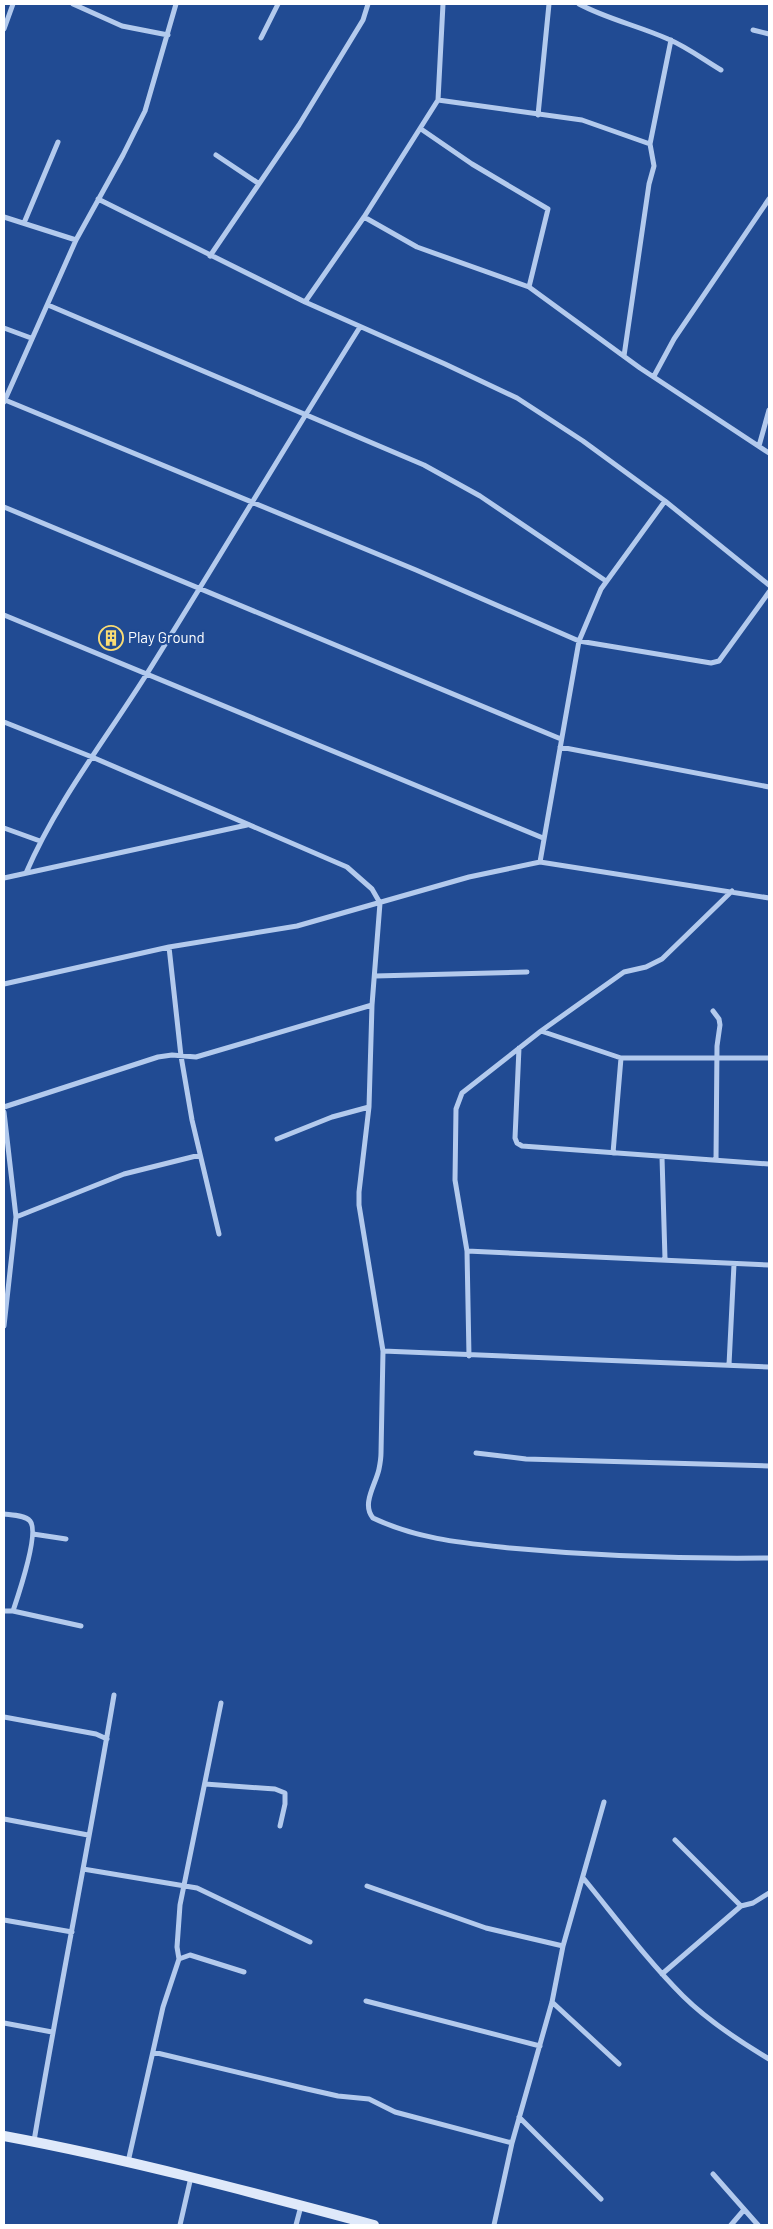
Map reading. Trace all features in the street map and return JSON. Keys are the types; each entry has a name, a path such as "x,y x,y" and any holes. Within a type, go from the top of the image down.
{"street":[{"path":"4,29 13,4"},
{"path":"73,4 122,26 168,34"},
{"path":"176,4 145,111 76,240 4,401 416,570 579,641 699,661 718,661 769,592"},
{"path":"261,38 278,4"},
{"path":"210,256 304,117 363,20 368,4"},
{"path":"305,302 364,217 438,100 444,4"},
{"path":"538,115 549,4"},
{"path":"579,4 594,12 671,40 721,70"},
{"path":"753,30 769,34"},
{"path":"624,356 649,184 654,166 650,144 671,40"},
{"path":"438,100 590,122 650,144"},
{"path":"421,129 472,164 548,209 549,213 529,287"},
{"path":"24,224 58,142"},
{"path":"216,155 258,183"},
{"path":"98,199 305,302 446,364 517,398 583,441 664,501 769,585"},
{"path":"654,376 674,339 767,208 769,200"},
{"path":"4,217 76,240"},
{"path":"364,217 417,248 529,287 624,356 769,453"},
{"path":"48,305 424,465 480,496 606,581"},
{"path":"26,873 40,841 92,757 147,674 360,327"},
{"path":"4,328 31,338"},
{"path":"759,446 769,410"},
{"path":"540,862 579,641 587,618 606,581 664,501"},
{"path":"4,507 561,739"},
{"path":"4,615 543,838"},
{"path":"4,722 92,757 347,867 372,889 380,903 372,1005 369,1107 359,1205 383,1351 381,1453 379,1469 368,1506 369,1513 373,1518 417,1535 440,1540 542,1551 715,1558 769,1558"},
{"path":"560,747 769,787"},
{"path":"4,878 248,825"},
{"path":"4,828 40,841"},
{"path":"4,984 169,947 297,926 469,877 540,862 732,890 769,898"},
{"path":"469,1356 467,1251 455,1180 457,1103 462,1093 541,1031 624,972 646,967 662,959 732,890"},
{"path":"169,947 181,1056 192,1120 219,1234"},
{"path":"375,976 527,972"},
{"path":"4,1107 158,1057 172,1055 196,1057 372,1005"},
{"path":"713,1011 719,1019 716,1160"},
{"path":"541,1031 621,1058 769,1058"},
{"path":"519,1048 515,1138 517,1143 522,1146 769,1164"},
{"path":"613,1153 621,1058"},
{"path":"277,1139 332,1117 369,1107"},
{"path":"4,1112 16,1217 4,1326"},
{"path":"16,1217 124,1174 200,1155"},
{"path":"662,1157 665,1259"},
{"path":"467,1251 769,1265"},
{"path":"729,1365 734,1264"},
{"path":"383,1351 769,1367"},
{"path":"476,1453 526,1459 769,1466"},
{"path":"4,1514 26,1518 32,1525 33,1534 23,1580 13,1611"},
{"path":"33,1534 66,1539"},
{"path":"4,1611 13,1611 81,1626"},
{"path":"34,2142 52,2032 72,1932 114,1695"},
{"path":"128,2163 163,2006 179,1959 177,1946 180,1905 221,1703"},
{"path":"4,1718 96,1734 107,1739"},
{"path":"205,1784 275,1789 285,1793 285,1804 280,1826"},
{"path":"494,2225 512,2143 552,2002 563,1946 576,1896 584,1879 604,1802"},
{"path":"4,1819 88,1835"},
{"path":"676,1840 741,1906"},
{"path":"83,1870 197,1888 310,1942"},
{"path":"584,1879 684,1998 731,2036 769,2059"},
{"path":"367,1886 486,1928 563,1946"},
{"path":"662,1974 741,1906 753,1903 769,1893"},
{"path":"4,1920 72,1932"},
{"path":"179,1959 190,1955 244,1972"},
{"path":"366,2001 540,2046"},
{"path":"552,2002 618,2064"},
{"path":"4,2023 52,2032"},
{"path":"153,2052 338,2096 369,2099 396,2112 512,2143"},
{"path":"519,2117 601,2199"},
{"path":"4,2136 191,2178 374,2225"},
{"path":"712,2174 743,2211 758,2225"},
{"path":"180,2225 191,2178"},
{"path":"296,2225 301,2206"},
{"path":"731,2225 743,2211"}],"place":[{"name":"Play Ground","path":"111,638"}]}
